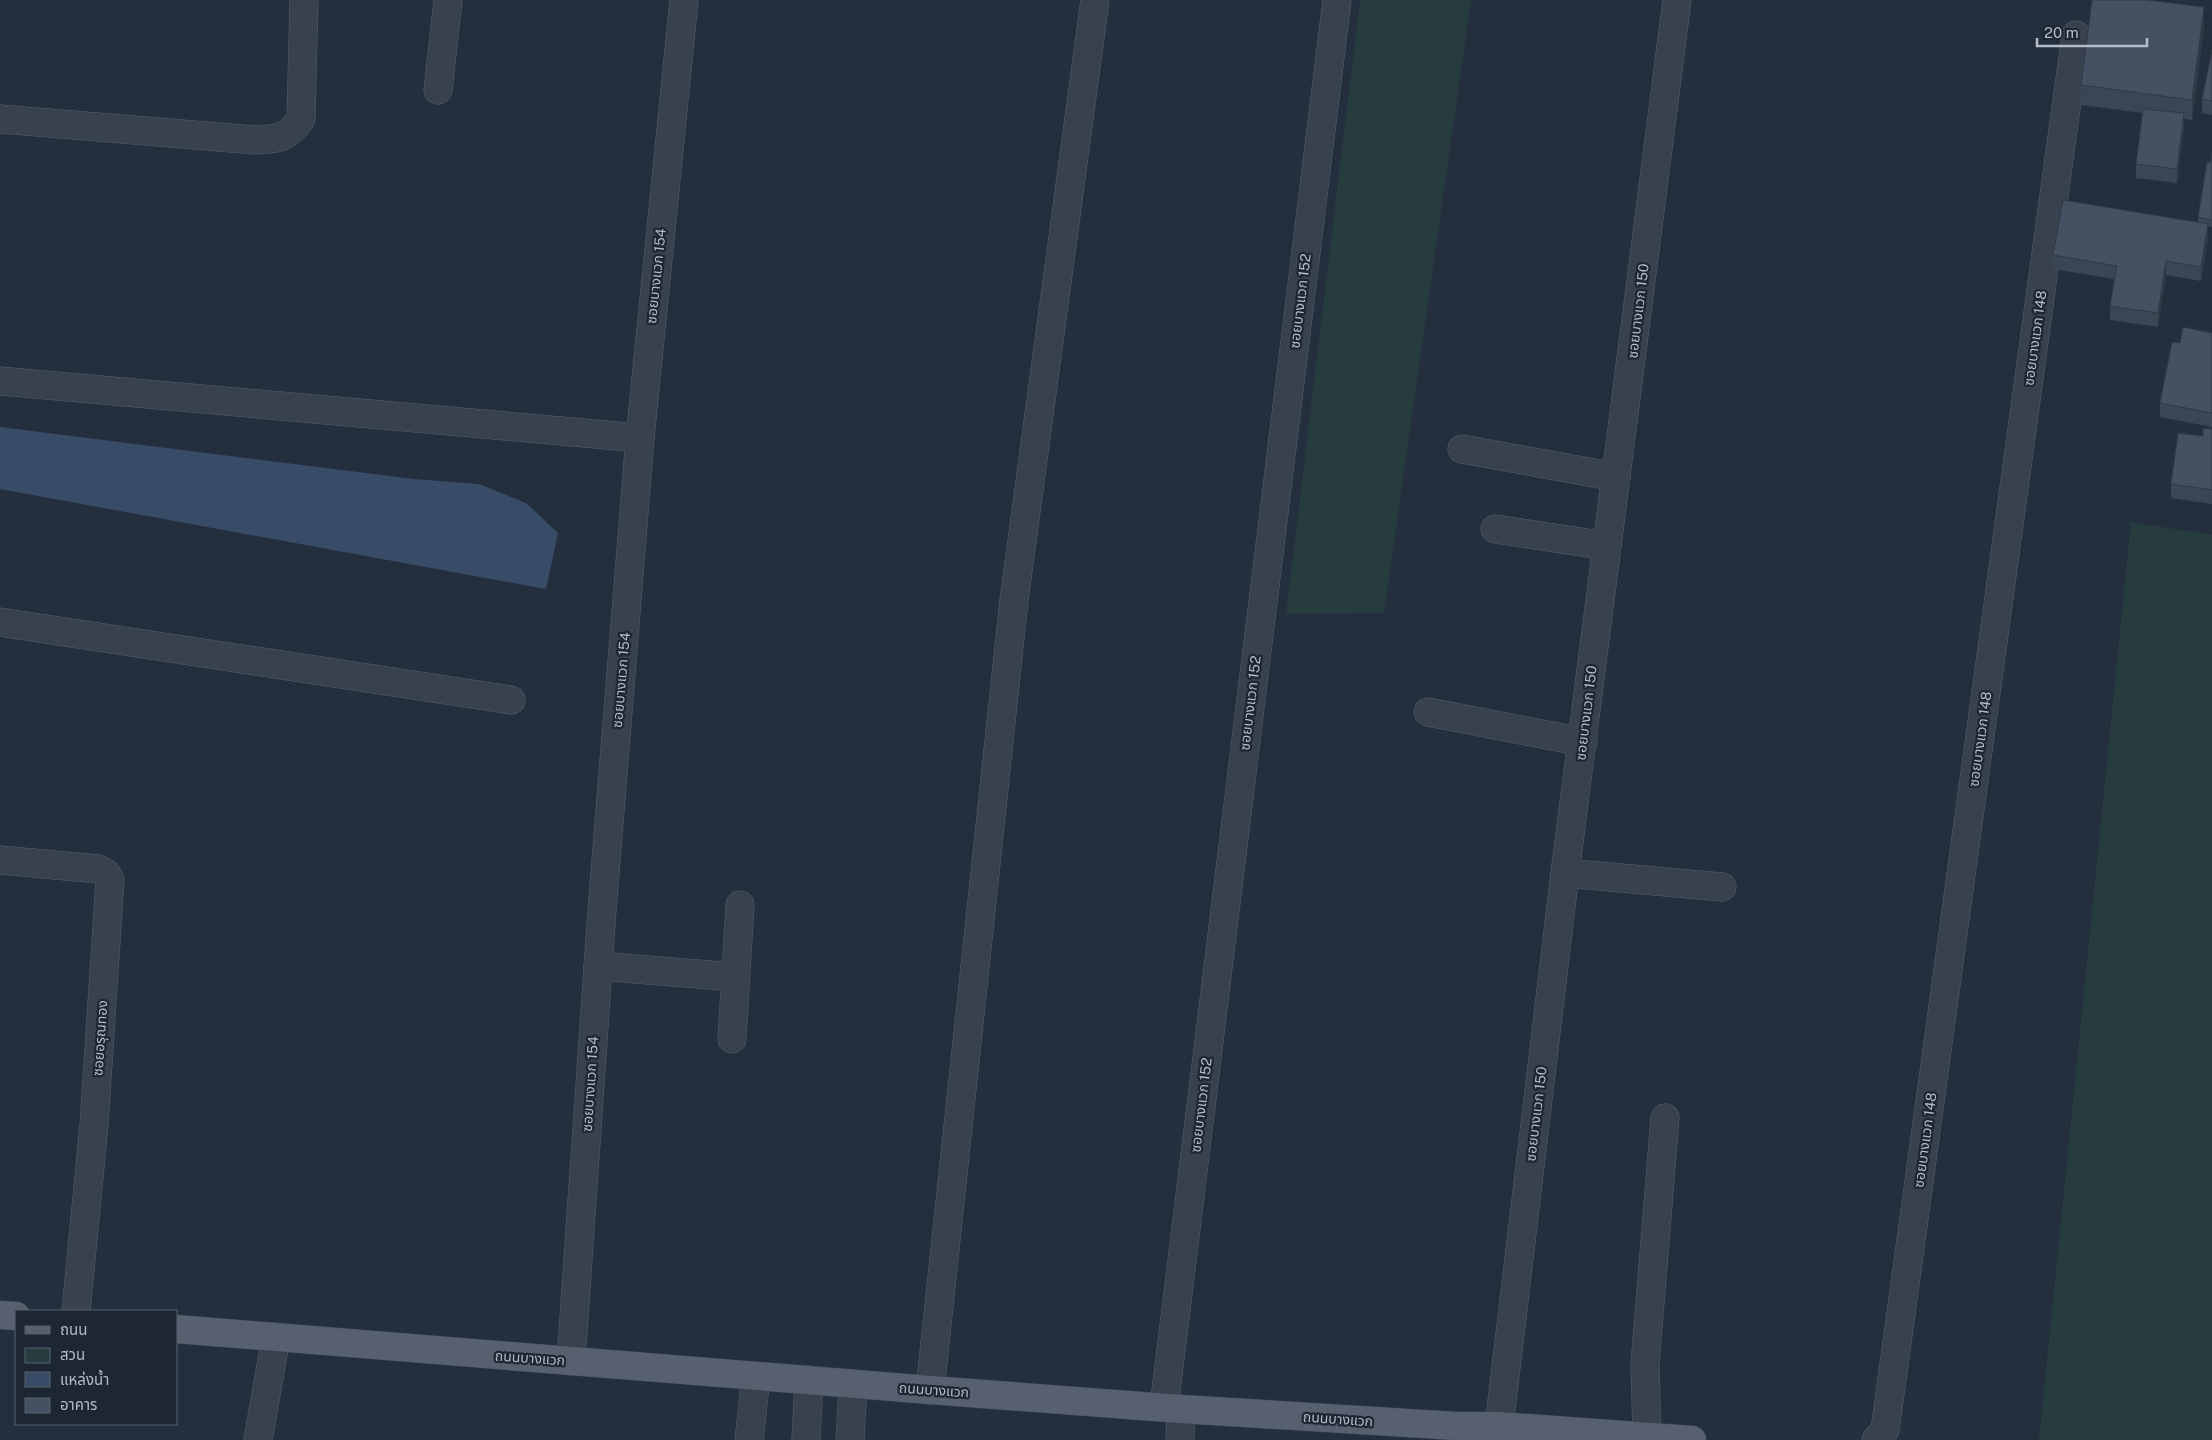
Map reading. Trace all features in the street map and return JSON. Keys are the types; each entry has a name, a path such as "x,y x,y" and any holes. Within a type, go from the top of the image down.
{"main road":[{"path":"0,1315 15,1316"},
{"name":"ถนนบางแวก","path":"178,1329 1173,1408 1456,1426 1499,1426 1528,1434 1647,1436 1692,1440"}],"street":[{"path":"0,119 255,140 279,139 294,129 301,119 304,0"},
{"path":"438,90 448,0"},
{"name":"ซอยบางแวก 154","path":"571,1361 598,966 640,438 684,0"},
{"path":"930,1390 1014,600 1095,0"},
{"name":"ซอยบางแวก 152","path":"1180,1440 1173,1408 1337,0"},
{"name":"ซอยบางแวก 150","path":"1499,1426 1566,873 1677,0"},
{"name":"ซอยบางแวก 148","path":"1876,1440 1885,1430 2076,35"},
{"path":"0,381 640,438"},
{"path":"1462,449 1616,477"},
{"path":"1495,529 1607,546"},
{"path":"0,622 511,700"},
{"path":"1428,712 1583,742"},
{"name":"ซอยอรุณทอง","path":"0,860 98,869 106,873 110,880 94,1125 76,1310"},
{"path":"1566,873 1722,887"},
{"path":"732,1039 734,977 740,905"},
{"path":"598,966 734,977"},
{"path":"1647,1436 1645,1364 1665,1118"},
{"path":"258,1440 276,1337"},
{"path":"749,1440 756,1376"},
{"path":"806,1440 809,1380"},
{"path":"850,1440 853,1384"}],"green space":[{"path":"1360,0 1471,0 1384,613 1286,614"},
{"path":"2131,522 2212,535 2212,1440 2039,1440"}],"water":[{"path":"0,427 414,479 479,484 526,503 558,533 546,589 0,489"}],"building":[{"path":"2092,0 2147,0 2204,7 2192,100 2081,85"},
{"path":"2212,50 2212,101 2202,99"},
{"path":"2143,109 2184,113 2177,169 2136,164"},
{"path":"2207,162 2212,162 2212,220 2198,217"},
{"path":"2063,200 2208,224 2201,267 2166,261 2158,313 2110,306 2117,266 2053,255"},
{"path":"2183,327 2212,333 2212,413 2160,403 2172,342 2180,343"},
{"path":"2203,428 2212,429 2212,490 2171,484 2178,433 2203,436"}]}
